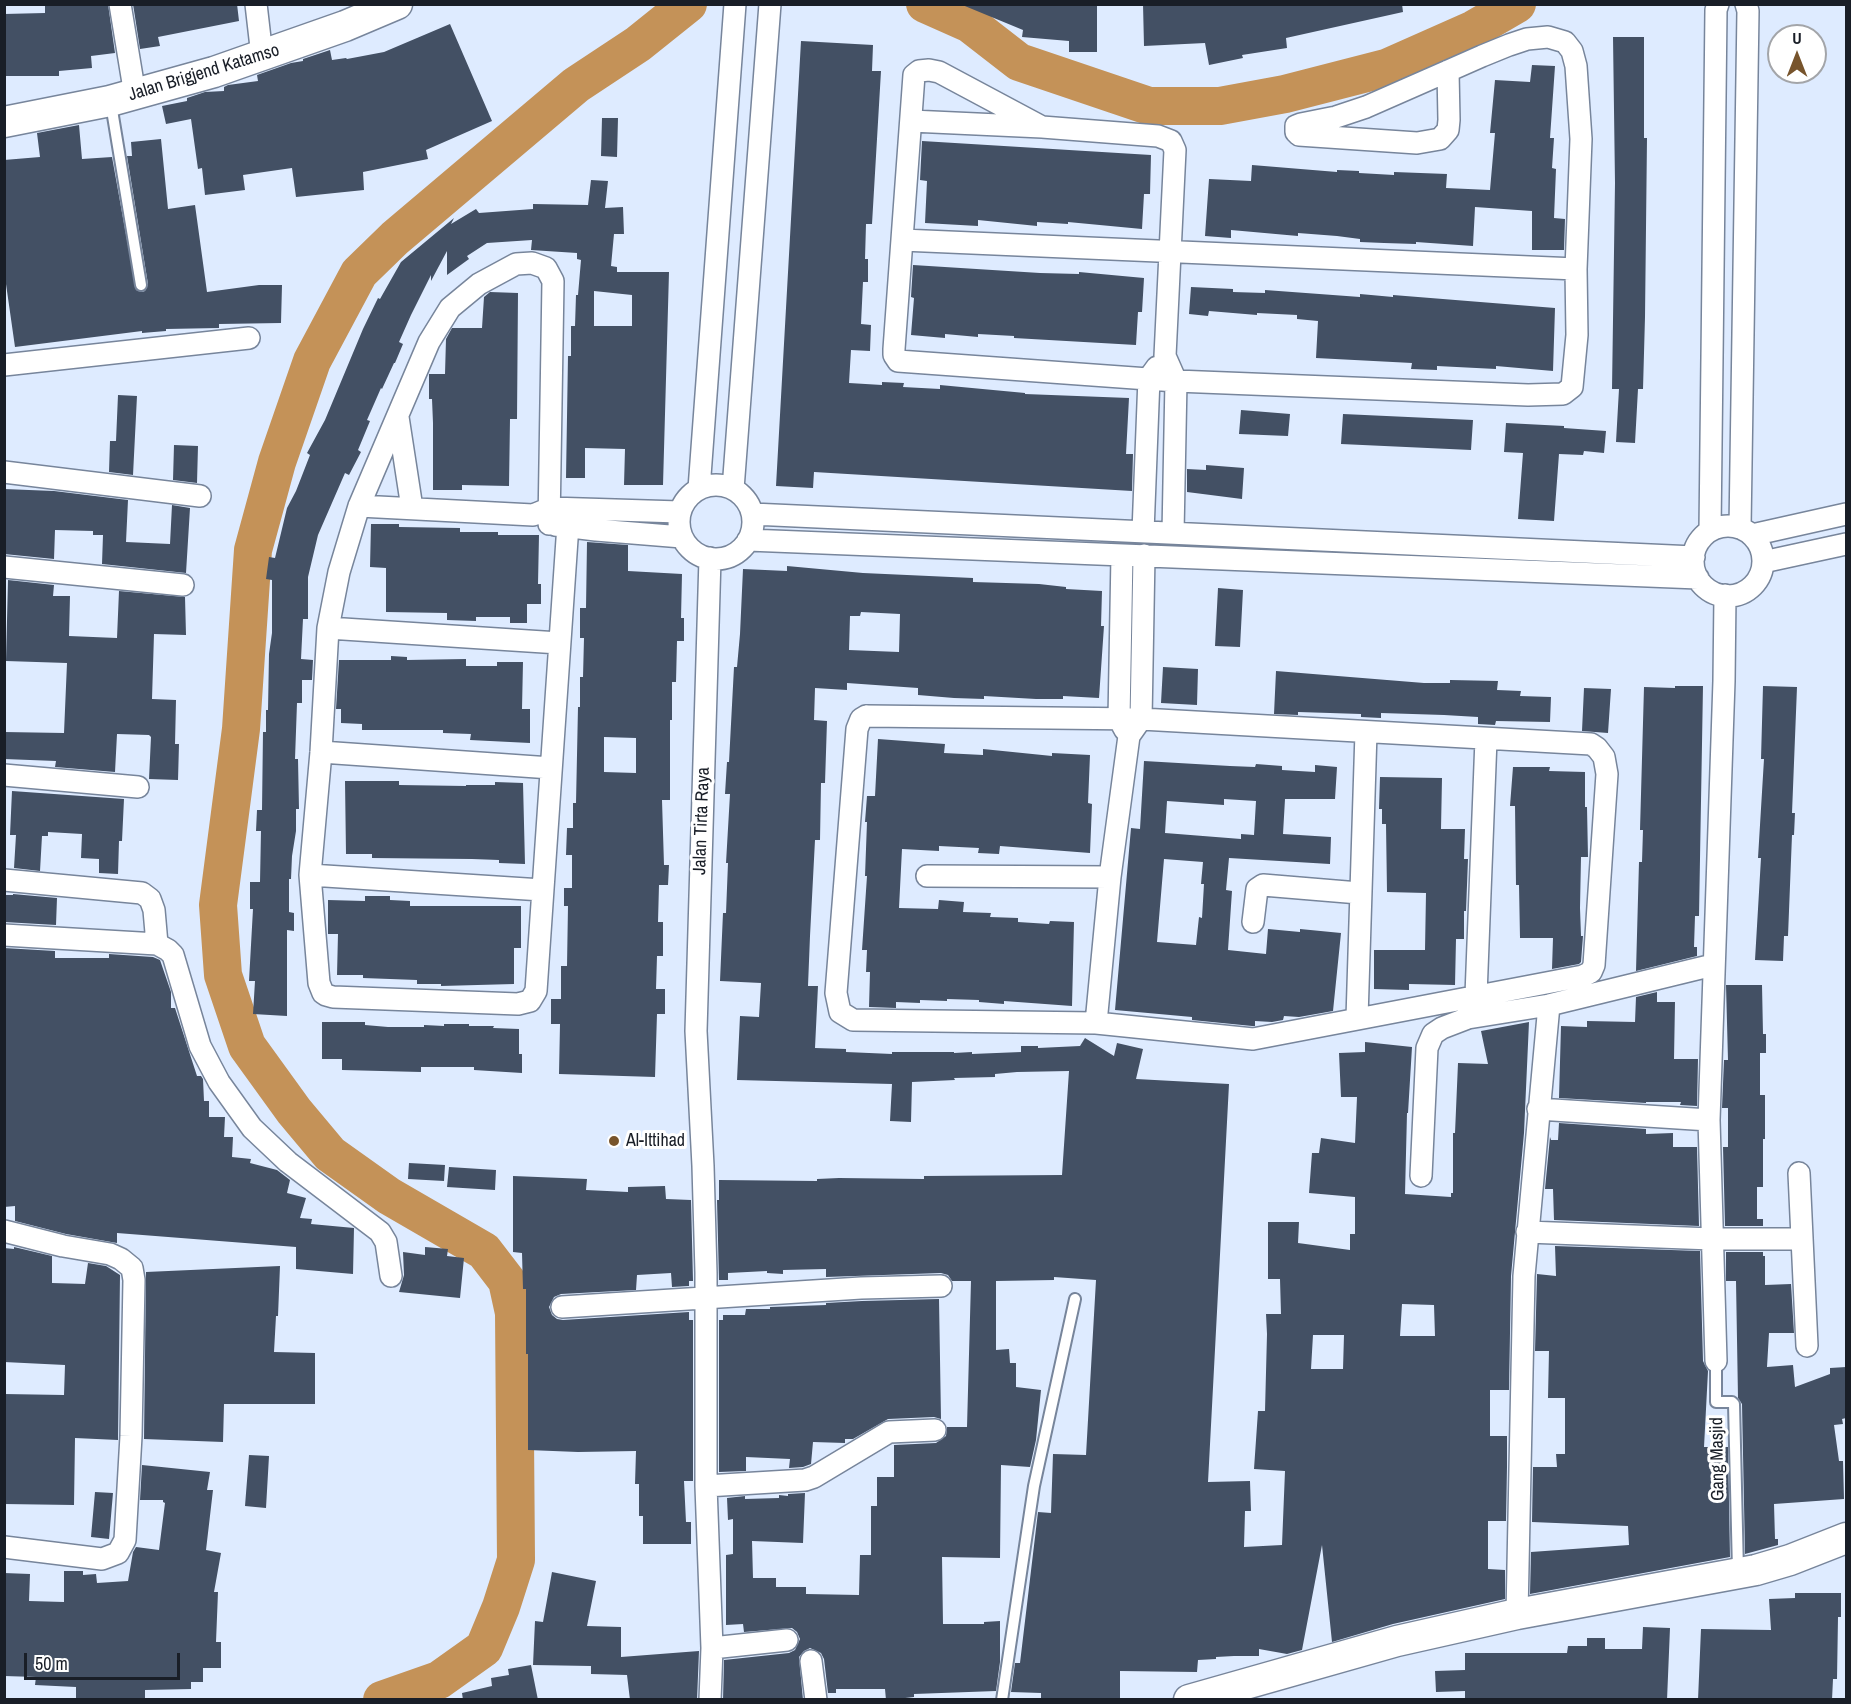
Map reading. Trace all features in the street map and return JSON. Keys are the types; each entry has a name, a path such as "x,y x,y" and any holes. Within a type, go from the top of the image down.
{"street":[{"path":"120,4 122,98"},
{"path":"256,4 262,56"},
{"name":"Jalan Brigjend Katamso","path":"4,122 122,98 262,56 365,19 397,4"},
{"path":"1710,531 1718,4"},
{"path":"1746,4 1748,11 1746,531 1758,542 1763,562 1759,578 1752,586 1744,592 1725,595 1705,586 1698,578 1694,568 1694,557 1699,542 1710,531 1726,526 1746,531 1846,514"},
{"path":"699,489 735,7"},
{"path":"733,489 770,9"},
{"path":"734,36 768,36"},
{"path":"1042,127 939,72 919,71 914,75 894,349 894,355 898,361 1176,381 1528,395 1563,394 1572,387 1577,335 1576,269 1581,112 1576,66 1572,51 1565,42 1548,37 1527,39 1509,45 1448,71 1366,107 1296,126 1296,132 1299,135 1417,143 1440,139 1448,130 1448,71"},
{"path":"728,115 762,117"},
{"path":"911,121 1042,127 1158,136 1171,141 1175,150 1165,356 1176,381 1173,533"},
{"path":"902,240 1576,269"},
{"path":"532,263 546,268 554,281 554,517 559,643 536,991 530,1001 518,1004 333,998 323,993 319,983 310,875 321,752 328,628 339,572 359,506 429,342 450,308 479,285 516,264 532,263"},
{"path":"4,365 249,338"},
{"path":"1143,532 1149,378 1165,356"},
{"path":"398,416 412,508"},
{"path":"4,472 200,496"},
{"path":"710,485 722,485 742,495 748,504 753,523 748,540 732,555 710,558 689,547 682,537 679,525 680,512 687,498 699,489 710,485"},
{"path":"359,506 554,517 682,537"},
{"path":"554,517 680,512"},
{"path":"752,514 1694,557"},
{"path":"748,540 1698,578"},
{"path":"1763,562 1846,544"},
{"path":"1122,555 1129,724"},
{"path":"1096,1023 1110,877 1129,724 1144,555"},
{"name":"Jalan Tirta Raya","path":"710,558 696,1031 706,1297 706,1486 712,1648 710,1700"},
{"path":"4,567 183,585"},
{"path":"1716,1360 1709,1120 1713,965 1716,950 1725,595"},
{"path":"328,628 559,643"},
{"path":"875,716 1366,732 1590,744 1597,748 1604,757 1607,774 1595,960 1591,972 1583,976 1253,1039 1096,1023 853,1020 840,1012 836,993 857,729 861,719 875,716"},
{"path":"1357,1018 1359,893 1366,732"},
{"path":"1476,995 1486,739"},
{"path":"321,752 551,768"},
{"path":"4,775 138,787"},
{"path":"310,875 542,890"},
{"path":"927,876 1110,877"},
{"path":"4,880 142,893 150,899 154,910 157,944"},
{"path":"1253,922 1257,889 1263,885 1359,893"},
{"path":"4,935 157,944 168,950 173,955 200,1046 219,1082 252,1128 288,1162 380,1232 386,1242 391,1276"},
{"path":"1421,1176 1427,1048 1433,1034 1468,1018 1549,1005 1713,965"},
{"path":"1517,1614 1522,1312 1527,1232 1549,1005"},
{"path":"1538,1109 1709,1120"},
{"path":"1799,1173 1807,1346"},
{"path":"4,1231 63,1246 110,1254 132,1268 134,1280 131,1436 125,1540 118,1553 102,1559 4,1547"},
{"path":"1527,1232 1712,1239 1802,1239"},
{"path":"562,1307 861,1288 941,1286"},
{"path":"706,1486 805,1480 814,1477 889,1432 935,1430"},
{"path":"1189,1700 1396,1641 1517,1614 1738,1574 1790,1560 1846,1538"},
{"path":"712,1648 787,1640"},
{"path":"811,1661 816,1700"}],"lane":[{"path":"122,98 141,285"},
{"path":"1002,1700 1034,1486 1075,1299"},
{"name":"Gang Masjid","path":"1716,1360 1716,1402 1734,1404 1738,1574"}],"building":[{"path":"45,4 108,4 115,53 91,56 92,68 59,71 59,76 4,76 4,14 45,13"},
{"path":"133,4 237,4 239,21 158,37 160,46 140,49"},
{"path":"960,4 1097,4 1097,52 1069,52 1069,41 1022,37 1023,30"},
{"path":"1143,4 1402,4 1403,12 1286,38 1287,48 1242,55 1243,58 1209,65 1205,43 1144,46"},
{"path":"450,24 492,121 426,150 428,159 363,172 364,190 296,197 292,168 243,175 245,190 205,195 202,168 198,169 191,119 166,124 162,106 187,101 187,98 205,92 224,91 224,87 228,85 258,81 257,75 330,50 332,60 384,52"},
{"path":"1613,37 1644,37 1644,138 1647,138 1645,317 1643,389 1638,389 1635,443 1616,442 1619,389 1612,389 1615,183"},
{"path":"801,41 873,45 872,71 881,71 872,224 866,224 865,259 868,259 868,282 863,282 861,324 871,325 870,351 851,350 849,383 882,385 882,382 904,383 903,387 940,389 940,385 1025,394 1129,398 1126,454 1133,454 1132,491 814,472 813,488 776,486"},
{"path":"1532,65 1555,66 1550,138 1554,138 1552,168 1556,169 1554,218 1565,219 1564,250 1532,250 1532,211 1475,207 1473,246 1416,242 1416,244 1360,242 1360,239 1337,236 1298,233 1298,236 1231,230 1231,238 1205,236 1209,179 1251,181 1252,165 1394,175 1394,172 1447,174 1446,188 1490,190 1495,133 1490,133 1495,80 1530,82"},
{"path":"602,118 618,118 617,157 601,156"},
{"path":"79,125 82,159 112,157 136,290 145,291 148,284 127,156 132,156 131,142 161,139 168,209 195,205 207,292 259,285 282,285 281,323 219,324 219,328 166,329 166,331 142,333 142,331 15,347 4,270 4,160 40,157 37,133"},
{"path":"922,141 1151,155 1150,194 1144,194 1142,229 1068,222 1068,224 1037,222 1037,226 978,220 978,226 925,223 927,181 920,180"},
{"path":"591,180 608,181 605,208 623,207 624,234 614,234 611,266 617,267 617,272 669,272 663,485 624,485 625,449 585,448 585,478 566,478 568,356 571,356 571,326 575,326 576,295 578,295 581,260 577,259 577,253 531,250 532,240 487,243 467,256 469,259 447,275 447,251 431,281 431,275 411,315 399,342 403,344 367,420 370,421 358,450 361,452 349,475 345,473 318,535 308,577 308,619 303,619 301,659 313,660 312,680 302,680 302,703 297,703 295,759 298,759 299,809 296,809 296,831 291,879 289,879 289,912 294,913 294,931 287,930 287,1016 253,1014 255,981 249,981 253,909 250,909 250,882 260,882 261,831 256,831 257,810 262,810 263,732 266,732 266,710 268,710 269,654 272,633 272,580 266,579 269,557 275,558 287,508 310,455 307,453 325,420 378,298 380,299 401,262 454,218 451,224 476,209 479,213 533,209 533,204 588,205","holes":["594,291 632,295 632,326 594,326"]},
{"path":"913,265 1040,273 1079,274 1079,272 1144,278 1142,312 1138,312 1136,345 978,334 978,337 945,334 945,338 911,335 914,298 911,297"},
{"path":"1191,287 1233,289 1233,292 1265,293 1265,290 1360,297 1360,294 1393,297 1393,295 1555,308 1553,371 1496,366 1496,369 1437,366 1437,370 1411,369 1412,363 1316,358 1318,321 1297,319 1297,315 1257,313 1257,315 1209,311 1208,316 1189,314"},
{"path":"490,292 518,293 517,419 510,419 509,486 462,485 462,490 433,490 433,423 432,399 429,399 429,374 445,374 446,339 452,328 482,328 484,297"},
{"path":"118,395 137,396 133,475 109,472 110,441 116,441"},
{"path":"1241,410 1290,414 1288,436 1239,434"},
{"path":"1343,414 1473,420 1471,450 1341,444"},
{"path":"1506,423 1606,431 1604,453 1584,451 1583,455 1559,454 1554,521 1518,519 1523,453 1504,452"},
{"path":"174,445 198,446 197,483 173,480"},
{"path":"1206,465 1244,468 1242,499 1187,492 1187,469 1206,470"},
{"path":"4,489 54,491 128,500 126,542 170,544 172,505 190,508 186,573 102,564 103,535 93,535 93,531 55,530 54,559 4,554"},
{"path":"371,524 460,528 460,532 498,532 498,535 539,535 538,584 541,584 541,604 527,604 527,623 510,623 510,617 476,617 476,621 447,620 447,613 386,612 386,568 370,567"},
{"path":"587,542 628,545 628,571 682,574 681,618 684,618 684,641 677,641 676,682 672,682 670,800 662,800 664,865 669,865 668,885 659,885 658,922 663,922 663,956 657,956 656,989 665,989 665,1014 657,1014 655,1077 559,1074 560,1024 551,1024 551,999 561,999 561,966 567,966 568,906 564,906 564,888 572,888 572,855 566,855 567,828 573,828 573,803 576,803 578,707 580,707 580,677 583,677 584,638 580,638 580,608 586,608","holes":["604,737 636,738 636,773 604,772"]},
{"path":"787,566 863,573 973,578 973,582 1039,584 1066,587 1066,589 1102,591 1101,626 1104,626 1099,698 1063,696 1063,699 1036,699 984,696 984,699 954,698 918,695 918,688 847,683 847,690 815,688 814,720 827,721 825,783 821,783 820,840 815,840 808,986 818,986 815,1048 892,1054 892,1052 972,1052 972,1054 1021,1052 1021,1046 1038,1046 1038,1048 1080,1046 1085,1038 1114,1056 1117,1043 1143,1049 1136,1079 1229,1084 1208,1482 1250,1481 1251,1511 1245,1511 1244,1547 1282,1545 1285,1471 1254,1469 1258,1411 1265,1411 1266,1314 1281,1314 1280,1279 1268,1279 1268,1222 1299,1222 1298,1243 1350,1250 1350,1234 1355,1234 1355,1197 1309,1193 1312,1153 1319,1153 1321,1138 1355,1143 1357,1097 1341,1097 1339,1053 1365,1052 1365,1042 1412,1047 1407,1113 1405,1194 1451,1197 1458,1063 1488,1064 1481,1031 1529,1022 1524,1133 1511,1276 1509,1390 1490,1390 1490,1436 1507,1436 1507,1467 1506,1521 1488,1521 1488,1569 1505,1570 1505,1599 1393,1624 1332,1642 1322,1545 1302,1650 1287,1654 1259,1649 1259,1656 1216,1657 1216,1659 1198,1660 1197,1672 1120,1671 1120,1700 1041,1700 1041,1693 1011,1692 1015,1663 1020,1663 1038,1512 1051,1513 1053,1454 1086,1455 1096,1280 1054,1277 1054,1280 996,1281 996,1350 1009,1349 1010,1363 1016,1363 1016,1387 1041,1390 1036,1440 1030,1467 1001,1465 1000,1558 942,1557 943,1624 984,1624 984,1622 1000,1621 1000,1662 996,1691 914,1694 914,1697 888,1700 886,1700 885,1689 836,1689 836,1693 828,1693 824,1659 821,1653 810,1648 799,1657 803,1700 723,1700 724,1660 789,1653 795,1650 800,1639 792,1628 744,1632 743,1624 726,1625 726,1555 733,1554 733,1519 728,1520 727,1498 745,1496 745,1499 779,1498 779,1495 805,1493 803,1543 752,1541 753,1578 776,1578 776,1587 806,1587 806,1594 859,1595 860,1555 871,1555 871,1506 877,1506 877,1477 894,1477 894,1445 936,1443 946,1436 947,1427 967,1427 971,1281 952,1281 948,1275 941,1273 826,1277 826,1269 783,1270 783,1274 767,1273 767,1271 728,1273 728,1280 719,1280 717,1200 719,1200 719,1180 817,1181 817,1179 839,1178 924,1179 924,1176 1062,1175 1069,1071 1017,1072 995,1074 995,1077 912,1082 911,1122 890,1121 892,1084 737,1080 740,1016 759,1017 761,983 720,981 723,913 726,913 730,794 725,794 734,667 737,667 740,634 743,569 787,571","holes":["861,612 900,614 899,652 849,650 850,616 860,616","1402,1304 1434,1305 1435,1336 1400,1336","1313,1335 1344,1335 1343,1369 1311,1369"]},
{"path":"8,580 54,585 53,596 70,596 69,636 117,638 119,591 185,597 186,635 154,634 152,699 176,700 175,744 179,744 178,780 149,779 151,737 149,735 117,734 115,772 55,767 56,761 4,759 4,732 64,733 67,663 6,661"},
{"path":"1218,588 1243,590 1240,647 1215,646"},
{"path":"391,656 407,657 407,660 466,659 466,666 497,666 497,662 523,662 522,709 530,709 530,743 470,740 471,734 443,733 443,730 362,730 362,724 341,723 341,709 336,709 339,660 391,660"},
{"path":"1163,667 1198,669 1197,705 1161,703"},
{"path":"1276,671 1424,683 1450,683 1450,680 1498,681 1497,690 1521,691 1520,696 1551,697 1550,722 1496,721 1495,725 1478,724 1478,717 1444,715 1381,713 1381,718 1361,717 1361,714 1298,712 1298,715 1274,714"},
{"path":"1675,686 1703,686 1699,916 1695,916 1694,947 1697,947 1697,956 1636,971 1639,862 1642,862 1643,830 1640,830 1644,687 1675,688"},
{"path":"1763,686 1797,687 1792,813 1795,813 1794,835 1792,835 1788,936 1784,936 1783,961 1755,960 1764,759 1761,759"},
{"path":"1584,688 1611,689 1608,733 1582,731"},
{"path":"878,739 945,744 944,753 983,755 983,749 1052,756 1052,753 1090,755 1088,803 1092,804 1090,853 1000,846 999,854 978,853 979,848 939,846 939,851 902,849 899,908 938,909 939,900 964,902 963,912 991,913 990,917 1018,918 1018,922 1049,924 1050,921 1074,922 1072,1006 1004,1001 1004,1004 979,1002 979,1000 947,999 947,1001 920,1000 920,1003 896,1002 896,1008 869,1007 870,972 866,972 867,950 862,950 867,876 865,876 867,822 865,822 867,796 875,796"},
{"path":"1144,761 1255,767 1256,764 1282,766 1282,770 1315,772 1315,765 1337,767 1335,799 1285,799 1283,834 1331,837 1330,864 1229,858 1226,890 1232,891 1228,950 1266,954 1268,929 1341,933 1333,1011 1299,1017 1284,1016 1283,1020 1272,1022 1255,1021 1255,1026 1252,1026 1192,1020 1192,1017 1115,1010 1131,828 1140,829","holes":["1224,799 1256,801 1254,835 1241,834 1241,839 1165,833 1167,801 1224,805","1164,859 1203,862 1202,918 1199,917 1196,945 1157,942"]},
{"path":"1513,767 1550,767 1549,771 1585,772 1588,857 1581,857 1580,908 1581,936 1583,936 1579,964 1552,969 1553,938 1520,938 1519,885 1516,885 1515,806 1510,806"},
{"path":"1380,777 1442,778 1441,829 1465,829 1464,859 1468,859 1466,911 1464,911 1464,939 1456,939 1455,985 1409,984 1409,990 1374,989 1374,950 1425,950 1426,893 1387,892 1386,824 1382,824 1382,809 1379,809"},
{"path":"345,781 399,781 399,785 466,786 495,785 495,782 523,783 525,864 499,863 499,860 372,858 372,854 346,854"},
{"path":"12,791 124,799 118,874 99,873 99,859 81,858 82,834 48,832 48,836 42,836 40,871 14,868 16,835 10,835"},
{"path":"4,895 57,898 56,925 4,922"},
{"path":"365,896 390,896 390,900 410,901 410,906 521,906 521,948 514,948 514,984 441,986 441,984 417,984 417,980 337,975 338,934 328,934 328,900 365,901"},
{"path":"4,948 55,951 55,958 109,958 109,954 153,957 160,960 171,992 171,1008 175,1008 197,1076 203,1079 204,1101 209,1101 209,1117 225,1117 224,1137 233,1137 232,1157 251,1159 250,1163 277,1170 290,1180 287,1193 306,1198 300,1218 312,1219 311,1224 354,1228 353,1274 296,1269 296,1247 117,1233 117,1243 66,1234 15,1221 15,1206 4,1207"},
{"path":"1726,985 1762,985 1763,1034 1766,1034 1766,1053 1760,1053 1760,1095 1765,1095 1765,1139 1763,1139 1763,1187 1757,1187 1757,1219 1763,1219 1763,1226 1725,1226 1723,1147 1728,1147 1728,1108 1722,1108 1724,1060 1728,1060"},
{"path":"1657,992 1657,1002 1675,1002 1674,1059 1698,1059 1697,1106 1680,1105 1681,1102 1646,1103 1559,1098 1561,1026 1587,1027 1587,1021 1635,1022 1636,997"},
{"path":"322,1022 365,1022 365,1025 388,1027 469,1024 469,1026 519,1029 522,1073 474,1070 474,1067 421,1067 421,1072 342,1070 342,1059 322,1059"},
{"path":"1559,1123 1646,1129 1646,1134 1673,1133 1673,1147 1697,1147 1699,1226 1554,1220 1553,1189 1545,1189 1550,1137 1551,1140 1558,1140"},
{"path":"409,1163 445,1165 444,1181 408,1179"},
{"path":"449,1167 496,1170 495,1190 447,1187"},
{"path":"513,1176 587,1179 586,1190 628,1192 628,1187 665,1186 666,1199 691,1200 693,1281 689,1281 689,1286 672,1287 671,1273 637,1275 636,1290 561,1294 554,1297 549,1307 552,1315 563,1320 689,1312 689,1320 693,1320 693,1481 684,1481 686,1522 691,1522 691,1544 643,1544 643,1516 639,1516 639,1484 635,1484 636,1451 528,1450 526,1289 523,1289 522,1253 513,1252"},
{"path":"1555,1246 1700,1251 1703,1361 1708,1371 1704,1447 1728,1447 1730,1557 1530,1594 1531,1552 1629,1545 1628,1526 1532,1522 1533,1467 1557,1467 1556,1454 1565,1454 1565,1398 1548,1398 1549,1351 1535,1351 1537,1274 1556,1276"},
{"path":"14,1247 52,1256 52,1283 85,1284 88,1263 106,1266 120,1275 118,1440 75,1438 74,1505 4,1504 4,1394 64,1395 65,1365 4,1362 4,1248 14,1249"},
{"path":"425,1247 448,1249 447,1256 464,1258 460,1298 399,1292 404,1275 403,1252 425,1255"},
{"path":"1726,1252 1763,1252 1765,1285 1791,1284 1794,1333 1769,1333 1767,1367 1793,1365 1795,1387 1830,1374 1830,1368 1846,1367 1846,1418 1842,1419 1843,1424 1834,1425 1839,1461 1843,1461 1844,1499 1774,1504 1775,1539 1778,1539 1778,1545 1745,1554 1742,1404 1738,1398 1736,1281 1726,1281"},
{"path":"280,1266 274,1352 315,1353 315,1404 224,1404 223,1442 144,1439 146,1272"},
{"path":"939,1299 941,1419 934,1417 888,1419 853,1439 845,1439 845,1443 813,1442 811,1464 803,1467 789,1468 790,1459 746,1457 746,1471 719,1472 719,1320 723,1320 723,1315 745,1315 746,1309 770,1309 770,1307"},
{"path":"249,1455 269,1456 266,1508 245,1506"},
{"path":"142,1465 210,1472 207,1490 213,1490 206,1550 221,1553 214,1592 218,1592 216,1642 221,1642 221,1668 203,1668 203,1682 191,1682 191,1689 145,1690 145,1700 76,1700 76,1687 35,1685 36,1677 4,1676 4,1573 30,1574 29,1601 64,1602 64,1571 83,1571 83,1575 96,1574 97,1583 128,1581 136,1547 159,1550 165,1503 163,1500 140,1500"},
{"path":"95,1492 113,1493 109,1539 91,1537"},
{"path":"552,1572 596,1581 587,1626 621,1627 621,1657 699,1651 697,1700 630,1700 627,1675 591,1674 591,1666 533,1665 535,1621 543,1622"},
{"path":"1795,1593 1841,1593 1841,1617 1838,1617 1837,1679 1833,1679 1832,1700 1698,1700 1701,1629 1771,1630 1769,1599 1795,1598"},
{"path":"1643,1627 1670,1628 1667,1700 1465,1700 1465,1691 1436,1692 1435,1671 1465,1670 1465,1653 1567,1653 1568,1646 1587,1646 1587,1638 1605,1638 1605,1649 1642,1649"},
{"path":"531,1665 538,1700 463,1700 462,1693 492,1686 491,1678 509,1675 508,1669"}],"waterway":[{"path":"382,1700 439,1680 484,1648 501,1607 516,1560 514,1313 507,1281 484,1251 389,1196 330,1154 294,1111 247,1046 223,975 218,905 241,729 253,550 277,462 312,361 359,273 395,238 576,85 638,44 688,4"},
{"path":"925,4 970,24 1019,62 1149,106 1220,106 1285,94 1386,68 1474,29 1517,4"}],"place":[{"name":"Al-Ittihad","path":"614,1141"}]}
